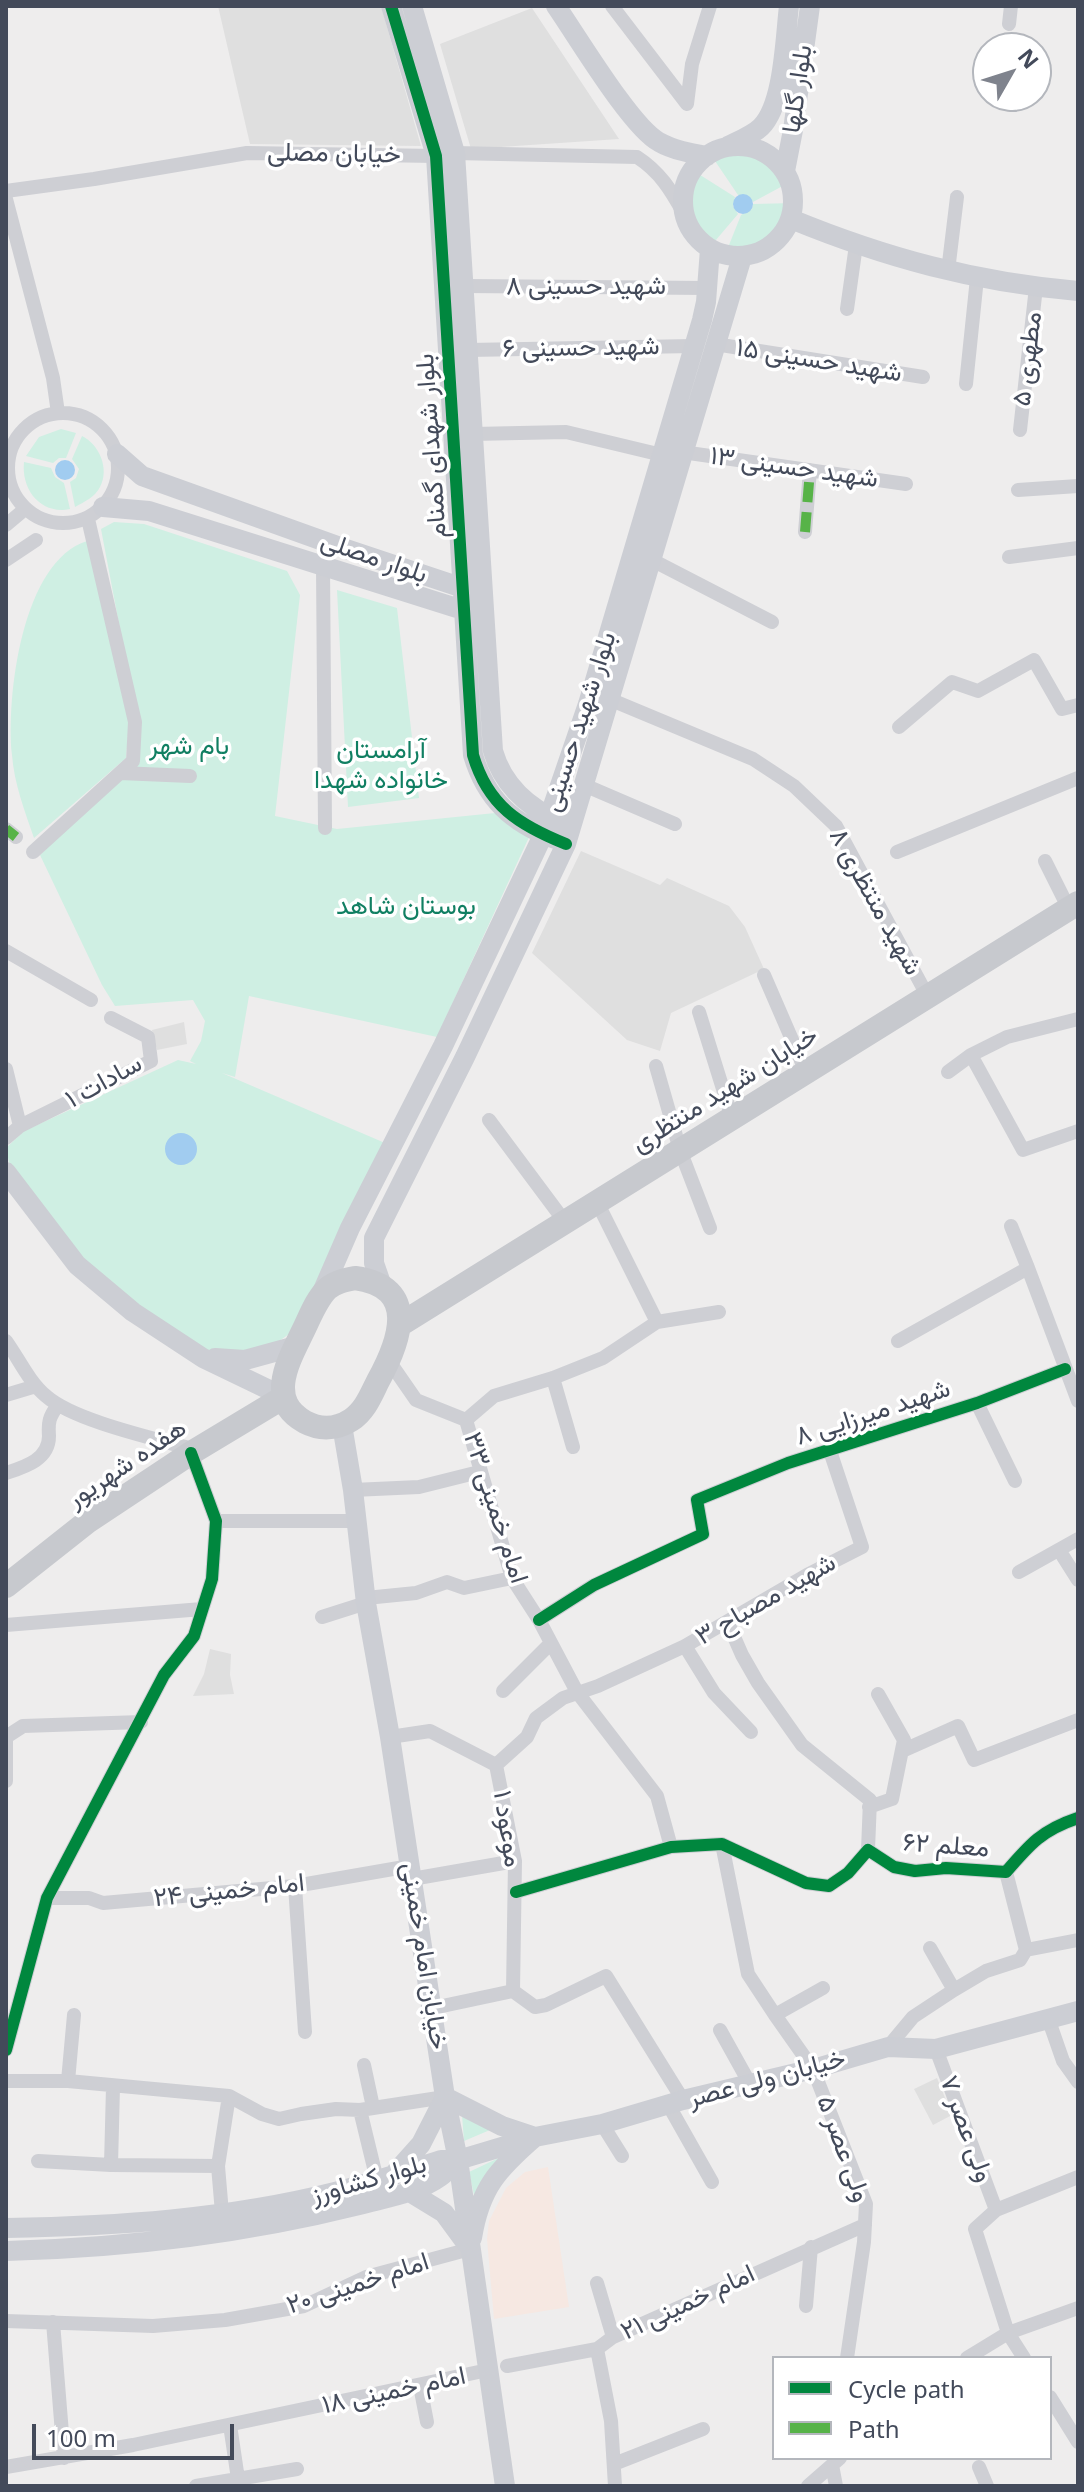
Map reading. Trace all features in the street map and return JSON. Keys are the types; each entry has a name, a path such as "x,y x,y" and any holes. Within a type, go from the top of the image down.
{"main road":[{"name":"بلوار شهدای گمنام","path":"391,6 445,154 463,588"},
{"name":"بلوار شهدای گمنام","path":"412,6 445,154 464,286 473,434 474,609 493,751 497,767 507,784 546,826 569,836"},
{"path":"556,6 631,114 656,141 707,156"},
{"name":"بلوار گلها","path":"726,147 760,128 772,108 778,87 789,6"},
{"name":"بلوار گلها","path":"785,171 810,6"},
{"path":"743,146 773,158 785,171 792,186 794,203 784,234 758,254 725,256 710,249 689,228 684,214 683,195 688,178 698,162 726,147 743,146"},
{"path":"791,219 856,245 948,271 977,278 1078,291"},
{"name":"بلوار شهید حسینی","path":"319,1299 350,1228 443,1046 546,826 672,454 715,344 710,249"},
{"name":"بلوار شهید حسینی","path":"374,1238 465,1057 569,836 650,559 694,346 713,299 742,257"},
{"name":"بلوار مصلی","path":"117,454 142,476 463,588 474,609"},
{"name":"بلوار مصلی","path":"95,513 149,511 323,566 474,609"},
{"name":"خیابان شهید منتظری","path":"401,1324 1074,906"},
{"path":"6,1172 77,1265 133,1312 203,1358 284,1397"},
{"path":"350,1228 360,1237 374,1238 374,1263 382,1286"},
{"path":"355,1278 382,1286 393,1297 401,1324 389,1361 364,1408 354,1419 328,1428 314,1426 301,1420 291,1410 284,1397 284,1369 319,1299 328,1288 355,1278"},
{"path":"203,1358 245,1360 296,1346"},
{"name":"هفده شهریور","path":"6,1586 87,1522 284,1397"},
{"name":"خیابان امام خمینی","path":"342,1425 366,1601 470,2249 498,2368 505,2486"},
{"name":"خیابان ولی عصر","path":"458,2160 535,2137 602,2124 888,2047 936,2049 1078,2011"},
{"path":"470,2249 444,2213 392,2183 421,2144 445,2097 502,2126 535,2137"},
{"path":"470,2249 483,2194 514,2155 535,2137"},
{"name":"بلوار کشاورز","path":"6,2251 166,2241 269,2225 392,2183 441,2160 458,2160"},
{"name":"بلوار کشاورز","path":"6,2228 158,2221 392,2183"}],"street":[{"path":"612,6 687,104 692,64 710,6"},
{"path":"1009,24 1011,6"},
{"name":"خیابان مصلی","path":"6,191 247,153 637,157 665,180 684,214"},
{"path":"948,271 957,197"},
{"path":"6,199 53,378 58,413"},
{"path":"847,309 856,245"},
{"path":"966,384 977,278"},
{"name":"شهید حسینی ۸","path":"464,286 713,299"},
{"name":"مطهری ۵","path":"1020,430 1036,287"},
{"name":"شهید حسینی ۱۵","path":"715,344 923,377"},
{"name":"شهید حسینی ۶","path":"468,350 694,346"},
{"path":"58,413 77,415 95,423 108,437 117,454 118,473 114,492 95,513 69,524 44,520 25,509 12,490 7,461 22,431 32,422 58,413"},
{"name":"شهید حسینی ۱۳","path":"473,434 566,432 672,454 906,484"},
{"path":"805,532 810,470"},
{"path":"1018,490 1078,486"},
{"path":"6,525 25,509"},
{"path":"33,852 133,761 135,722 95,513"},
{"path":"6,560 36,540"},
{"path":"1009,557 1078,548"},
{"path":"650,559 772,622"},
{"path":"323,566 325,828"},
{"path":"899,727 952,682 978,691 1034,660 1062,709 1078,705"},
{"name":"شهید منتظری ۸","path":"609,699 753,759 794,786 836,826 928,997"},
{"path":"120,773 190,776"},
{"path":"897,852 1078,778"},
{"path":"584,785 675,824"},
{"path":"1045,861 1074,906"},
{"path":"6,951 91,1000"},
{"path":"764,975 806,1072"},
{"path":"699,1012 732,1118"},
{"name":"سادات ۱","path":"6,1138 20,1126 151,1061 148,1037 111,1018"},
{"path":"948,1072 971,1055 1007,1037 1078,1019"},
{"path":"971,1055 1023,1150 1078,1131"},
{"path":"656,1066 680,1150 710,1228"},
{"path":"6,1069 20,1126"},
{"path":"489,1120 565,1222"},
{"path":"597,1202 657,1322"},
{"path":"1011,1226 1070,1373 1078,1401"},
{"path":"898,1341 1028,1268"},
{"path":"466,1420 494,1396 553,1378 603,1358 657,1322 719,1312"},
{"path":"6,1341 36,1386 68,1412 194,1452 216,1521 212,1579 194,1636 164,1675 47,1898 11,2017 6,2050"},
{"name":"امام خمینی ۳۳","path":"389,1361 416,1400 466,1420 512,1578 539,1620 577,1692 657,1796 671,1847"},
{"name":"شهید میرزایی ۸","path":"539,1620 594,1585 703,1534 697,1500 788,1463 1070,1373"},
{"path":"553,1378 573,1447"},
{"path":"6,1395 36,1386"},
{"path":"977,1403 1015,1481"},
{"path":"6,1473 41,1457 49,1438 47,1427 50,1416 58,1405"},
{"name":"شهید مصباح ۳","path":"496,1765 527,1737 536,1718 563,1698 598,1686 685,1646 862,1547 830,1451"},
{"path":"353,1490 419,1487 479,1472"},
{"path":"216,1521 356,1521"},
{"path":"1019,1572 1078,1539"},
{"path":"1059,1550 1078,1580"},
{"path":"322,1617 366,1601 416,1593 447,1582 464,1588 512,1578"},
{"path":"6,1625 202,1609"},
{"path":"728,1623 758,1683 802,1745 870,1800 868,1850"},
{"path":"503,1691 551,1643"},
{"path":"685,1646 714,1693 751,1732"},
{"path":"869,1807 892,1799 904,1740 878,1694"},
{"path":"902,1751 958,1726 974,1760 1078,1720"},
{"path":"6,1781 6,1737 23,1726 141,1722"},
{"path":"390,1737 430,1731 496,1765"},
{"name":"موعود ۱","path":"496,1765 515,1861 513,1991"},
{"name":"معلم ۶۲","path":"722,1844 806,1883 829,1886 848,1873 868,1850 894,1867 915,1871 946,1868 1006,1872 1034,1839 1055,1825 1077,1822"},
{"path":"516,1892 671,1847 722,1844"},
{"name":"ولی عصر ۵","path":"722,1844 748,1974 813,2069 866,2204 847,2356"},
{"name":"امام خمینی ۲۴","path":"47,1898 89,1898 103,1903 295,1886 515,1861"},
{"path":"888,2047 913,2017 986,1971 1020,1960 1026,1950 1006,1872"},
{"path":"295,1886 305,2032"},
{"path":"1026,1950 1078,1940"},
{"path":"930,1948 954,1990"},
{"path":"433,2008 513,1991 535,2007 546,2005 606,1976 676,2103 712,2182"},
{"path":"775,2015 823,1988"},
{"path":"68,2081 74,2015"},
{"path":"1048,2018 1063,2061 1078,2082"},
{"path":"720,2030 750,2084"},
{"name":"ولی عصر ۷","path":"936,2049 996,2210"},
{"path":"364,2065 366,2108 392,2183"},
{"path":"6,2081 68,2081 229,2096 262,2114 279,2119 336,2109 445,2097"},
{"path":"111,2165 113,2087"},
{"path":"222,2213 218,2166 229,2096"},
{"path":"602,2124 622,2156"},
{"path":"38,2161 218,2166"},
{"path":"1023,2356 1009,2335 975,2229 996,2210 1078,2177"},
{"name":"امام خمینی ۲۱","path":"498,2368 597,2349 613,2337 811,2247 865,2227"},
{"path":"806,2306 811,2247"},
{"name":"امام خمینی ۲۰","path":"6,2321 153,2326 225,2320 304,2306 366,2277 470,2249"},
{"path":"597,2283 613,2337"},
{"path":"971,2356 1009,2335 1078,2308"},
{"path":"53,2322 64,2458"},
{"path":"597,2349 611,2421 615,2486"},
{"name":"امام خمینی ۱۸","path":"6,2467 230,2425 498,2368"},
{"path":"420,2386 427,2422"},
{"path":"1052,2400 1078,2442"},
{"path":"230,2425 237,2482"},
{"path":"614,2464 703,2429"},
{"path":"808,2486 836,2461"},
{"path":"836,2461 836,2486"},
{"path":"979,2467 987,2486"},
{"path":"196,2486 237,2482 297,2469"}],"shaded area":[{"path":"218,6 381,6 421,146 250,144"},
{"path":"532,8 619,139 471,149 440,44"},
{"path":"581,851 660,885 667,878 729,906 745,927 764,969 671,1013 660,1051 627,1040 532,953"},
{"path":"184,1022 187,1044 157,1050 152,1030"},
{"path":"210,1649 231,1654 230,1675 234,1694 193,1696 204,1674"},
{"path":"937,2078 952,2115 933,2125 914,2089"},
{"path":"548,2167 569,2307 494,2319 487,2239 489,2221 506,2188 525,2172"}],"green space":[{"path":"741,149 770,159 790,182 753,202 748,196 738,195 713,158"},
{"path":"697,173 735,197 733,206 738,214 710,247 697,230 690,212 689,193"},
{"path":"795,203 787,229 773,246 752,255 725,255 741,215 752,209 753,204"},
{"path":"61,429 76,433 66,458 59,458 53,463 26,456 39,437"},
{"path":"82,436 98,451 104,473 98,491 75,507 70,482 76,478 79,469 72,459"},
{"path":"24,462 51,468 55,477 64,483 70,509 50,508 35,498 26,482"},
{"path":"114,522 144,524 287,571 300,595 275,816 337,829 495,813 530,835 437,1037 249,996 235,1077 222,1073 385,1143 292,1332 265,1351 205,1351 131,1305 79,1259 10,1167 6,1148 24,1131 178,1060 196,1064 190,1061 201,1041 205,1021 193,1000 115,1006 40,855 135,762 130,682 101,529"},
{"path":"87,541 129,724 126,758 34,838 13,766 11,730 16,667 33,602 47,575 65,554"},
{"name":"آرامستان خانواده شهدا","path":"337,590 397,608 419,798 348,807"},
{"path":"462,2115 490,2130 464,2141"},
{"path":"505,2155 474,2195 469,2172"}],"water":[{"path":"743,194 750,197 753,204 750,211 743,214 736,211 733,204 736,197"},
{"path":"65,460 72,463 75,470 72,477 65,480 58,477 55,470 58,463"},
{"path":"181,1133 192,1138 197,1149 192,1160 181,1165 170,1160 165,1149 170,1138"}],"marked path":[{"path":"805,532 810,470"},
{"path":"6,829 16,837"}],"cycle path":[{"path":"391,6 436,156 473,755 487,788 508,812 566,844"},
{"path":"539,1620 594,1585 703,1534 697,1500 788,1463 977,1403 1065,1369"},
{"path":"6,2050 47,1898 164,1675 194,1636 212,1579 216,1521 191,1453"},
{"path":"516,1892 671,1847 722,1844 806,1883 829,1886 848,1873 868,1850 894,1867 915,1871 946,1868 1006,1872 1038,1839 1078,1818"}],"park label":[{"name":"بام شهر","path":"189,747"},
{"name":"بوستان شاهد","path":"406,907"}]}
